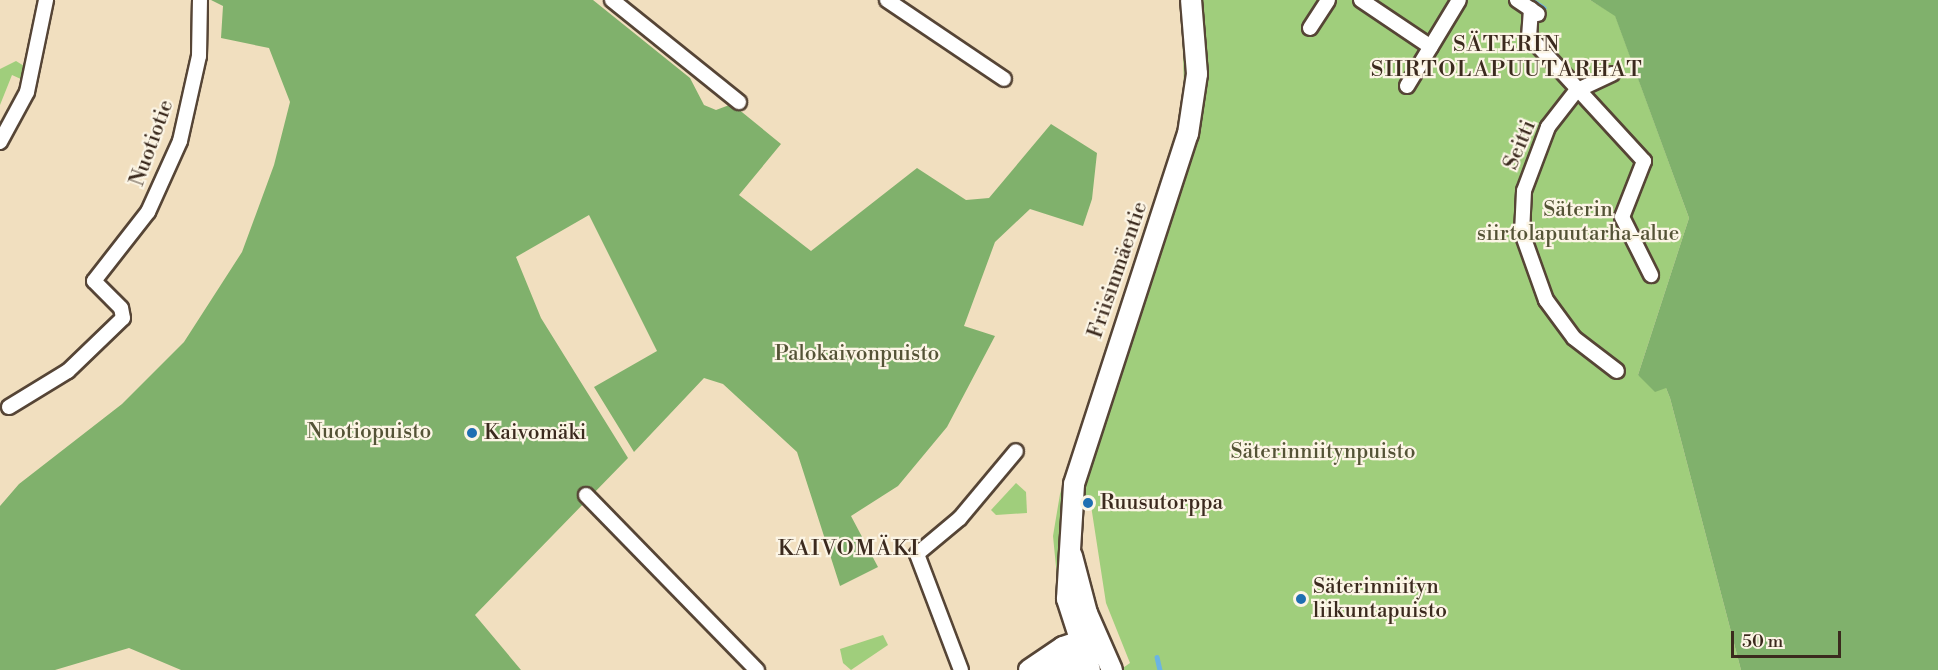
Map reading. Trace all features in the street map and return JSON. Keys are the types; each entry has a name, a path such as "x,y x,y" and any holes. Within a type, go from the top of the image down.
{"main road":[{"name":"Friisinmäentie","path":"1112,670 1090,652 1071,553 1074,484 1188,134 1197,74 1191,0"},
{"path":"1029,670 1090,652"},
{"path":"1048,670 1090,652"}],"street":[{"path":"0,142 27,92 46,0"},
{"name":"Nuotiotie","path":"9,407 68,371 121,322 121,308 94,281 112,266 148,212 177,150 196,75 200,0"},
{"path":"612,0 739,102"},
{"path":"887,0 1004,79"},
{"path":"1310,28 1328,0"},
{"path":"1361,0 1431,47"},
{"path":"1407,86 1459,0"},
{"path":"1517,0 1535,12 1529,36 1576,91 1644,161 1622,217 1651,275"},
{"name":"Seitti","path":"1612,74 1576,91 1548,127 1531,165 1521,205 1522,233 1546,300 1574,338 1617,371"},
{"path":"961,670 917,554 960,518 1016,451"},
{"path":"586,495 757,670"}],"green space":[{"name":"Nuotiopuisto","path":"211,0 593,0 690,78 704,105 716,110 732,104 781,144 739,195 811,251 917,168 966,200 989,198 1051,124 1097,153 1092,199 1083,226 1030,209 995,242 964,326 995,336 947,427 898,486 851,516 878,567 840,586 797,452 723,384 704,378 634,452 594,387 657,351 589,215 516,257 541,318 628,458 475,615 521,670 181,670 129,648 55,670 0,670 0,506 19,484 122,404 184,342 242,252 274,165 290,102 269,48 221,38 223,6"},
{"name":"Säterinniitynpuisto","path":"1202,0 1590,0 1615,15 1689,218 1638,375 1666,388 1670,398 1741,670 1120,670 1130,663 1106,603 1090,499 1083,498 1086,478 1196,138 1206,65"},
{"path":"1590,0 1938,0 1938,670 1741,670 1670,398 1666,388 1655,392 1638,375 1689,218 1615,16"},
{"path":"1182,23 1189,59 1182,125 1063,495 1058,554 1065,607 1060,608 1053,536 1060,494 1178,125 1184,89"},
{"path":"16,61 29,69 23,80 12,75 0,105 0,69"},
{"path":"1016,483 1026,492 1027,513 996,515 991,510"},
{"path":"883,635 888,645 851,670 843,663 840,649"}],"waterway":[{"path":"1532,0 1544,8"},
{"path":"1157,657 1160,670"}],"place":[{"name":"Kaivomäki","path":"472,433"},
{"name":"Ruusutorppa","path":"1088,503"},
{"name":"Säterinniityn liikuntapuisto","path":"1301,599"}],"district":[{"name":"SÄTERIN SIIRTOLAPUUTARHAT","path":"1507,56"},
{"name":"KAIVOMÄKI","path":"849,549"}],"park label":[{"name":"Säterin siirtolapuutarha-alue","path":"1578,222"},
{"name":"Palokaivonpuisto","path":"857,354"}]}
